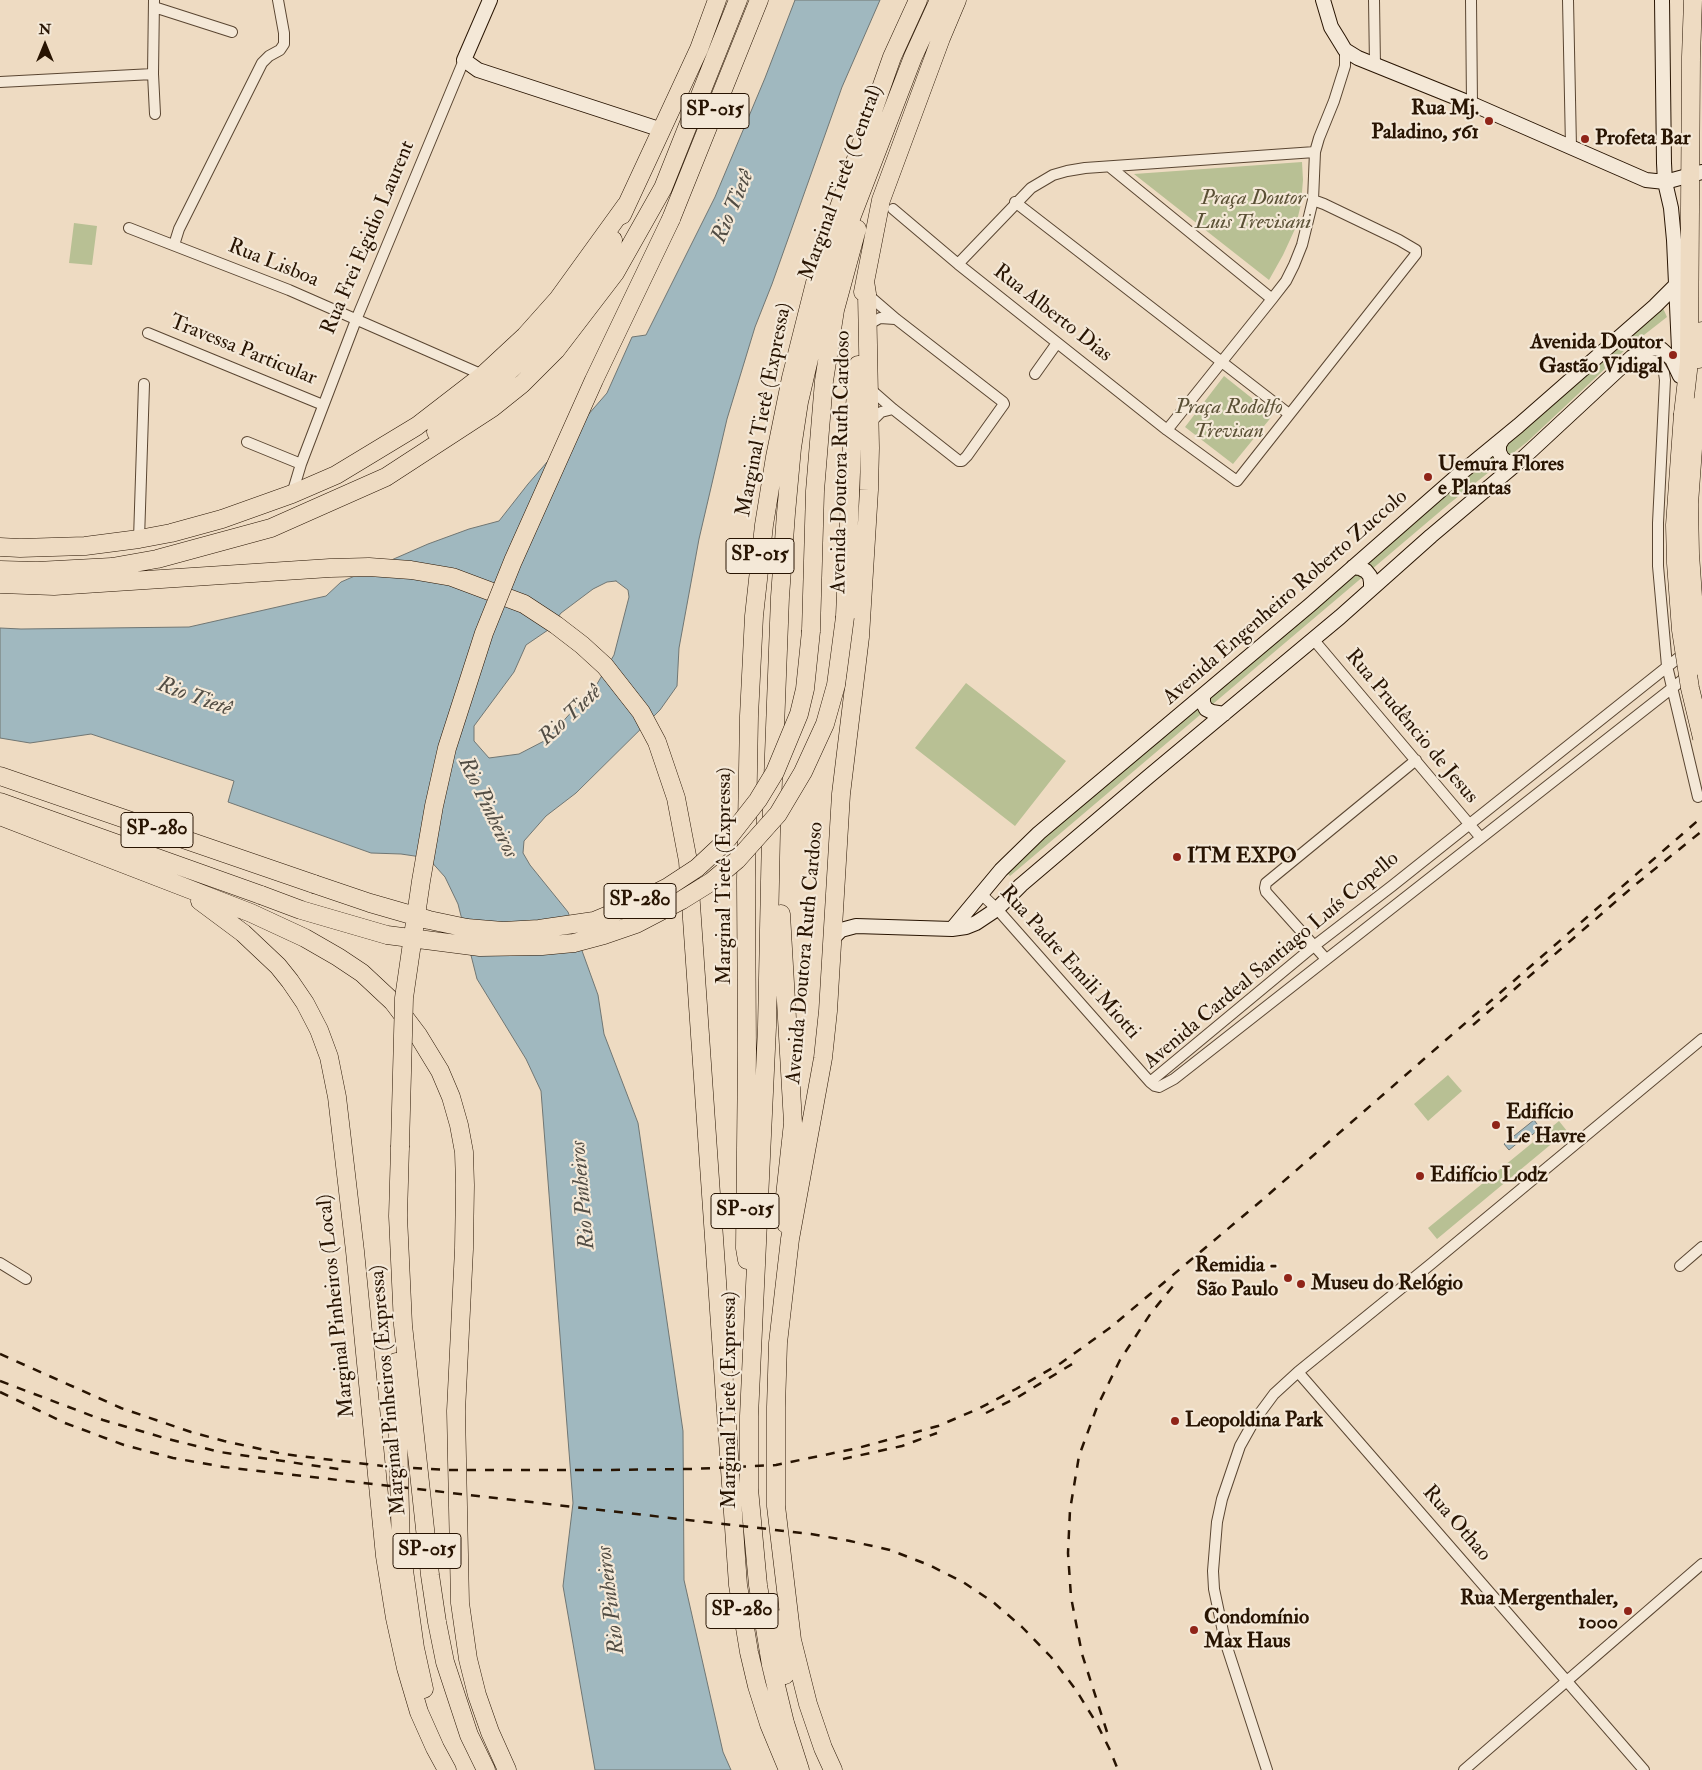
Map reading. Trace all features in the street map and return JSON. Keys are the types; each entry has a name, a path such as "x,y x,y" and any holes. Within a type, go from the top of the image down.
{"highway":[{"path":"343,496 480,399 544,338 575,303 593,278 616,236 626,205 699,49 717,0"},
{"path":"0,570 38,571 112,568 157,559 271,528 386,477 492,408 522,384 568,337 615,273 663,188 738,0"},
{"name":"Marginal Pinheiros (Expressa)","path":"486,1770 469,1735 456,1699 445,1662 437,1622 422,1512 402,1324 398,1216 404,998 421,881 434,806 447,748 484,633 513,561 594,380 671,218 759,0"},
{"name":"Marginal Tietê (Expressa)","path":"800,1770 785,1723 771,1665 758,1585 751,1514 749,1416 755,1286 748,1266 745,1248 746,880 751,655 758,572 775,457 791,378 818,271 892,57 918,0"},
{"name":"Marginal Tietê (Central)","path":"755,1286 767,1027 771,833 780,597 792,448 799,402 822,303 833,265 912,57 939,0"},
{"path":"0,802 261,894 301,910 387,935 480,947 542,946 574,942 604,935 636,924 682,900 711,882 737,860 778,814 803,772 825,724 836,685 845,616 860,311 866,287 869,254 881,200 957,0"},
{"path":"1693,0 1696,173 1687,409 1676,525 1676,563 1683,646 1690,688 1702,738"},
{"name":"SP-015","path":"811,632 815,491 824,381 835,310 861,213 862,188"},
{"path":"0,547 86,546 171,533 222,519 292,494 336,475 417,426 483,376 526,336 558,299 626,205"},
{"name":"Avenida Doutora Ruth Cardoso","path":"833,1770 820,1739 798,1668 787,1611 776,1497 776,1407 778,1343 790,1239 823,1058 828,1011 841,794 864,591 869,490 866,287"},
{"path":"1702,331 1687,409 1690,554 1694,611 1702,666"},
{"name":"SP-280","path":"0,584 54,586 369,567 411,570 452,577 524,604 556,625 582,644 605,666 641,712 657,742 676,798 688,862 734,1540 743,1619 757,1686 769,1724 788,1770"},
{"name":"SP-280","path":"0,776 370,903 429,920 467,928 494,930 539,929 573,925 594,921 668,887 697,868 726,841 758,800 775,772 799,714 805,689 811,632"},
{"path":"778,687 786,703 778,836 782,954 790,1046 793,1124 783,1214 790,1239"},
{"path":"0,816 182,888 251,913 305,938 338,957 362,973 393,1002 418,1035 440,1071 451,1097 464,1152 464,1249 456,1412 460,1603 468,1659 477,1695 490,1732 507,1770"},
{"name":"Marginal Pinheiros (Local)","path":"182,888 243,933 278,966 305,1003 319,1030 329,1057 337,1097 355,1251 385,1556 395,1618 406,1668 419,1712 434,1748 447,1770"},
{"path":"402,1324 397,1346 396,1384 401,1549 406,1595 420,1674 434,1718 455,1770"},
{"path":"781,1552 774,1576 780,1646 791,1704 806,1759 807,1770"}],"street":[{"path":"174,245 179,230 262,63 269,56 280,50 284,44 278,0"},
{"name":"Rua Frei Egidio Laurent","path":"292,494 323,404 356,320 490,0"},
{"path":"1323,0 1331,27 1345,50 1358,58 1472,104 1636,176 1665,182 1696,173"},
{"path":"1374,0 1375,65"},
{"path":"1471,0 1472,104"},
{"path":"1568,0 1572,147"},
{"path":"1662,0 1665,182 1673,221 1680,376 1687,409"},
{"path":"155,114 153,74 154,4 232,32"},
{"path":"1166,430 1286,281 1294,265 1302,245 1313,200 1315,152 1345,66 1345,50"},
{"path":"1345,66 1358,58"},
{"path":"464,60 478,70 662,130"},
{"path":"0,82 153,74"},
{"path":"958,264 1030,188 1053,176 1085,168 1315,152"},
{"path":"1110,167 1272,299"},
{"path":"1016,202 1289,414 1416,254 1416,250 1399,240 1313,200"},
{"name":"Rua Alberto Dias","path":"893,209 958,264 1166,430 1237,481 1289,414"},
{"name":"Rua Lisboa","path":"129,228 289,290 483,376"},
{"name":"Avenida Engenheiro Roberto Zuccolo","path":"952,929 980,893 1039,833 1203,696 1502,440 1648,312 1676,285"},
{"path":"866,287 896,319 1004,403 1003,408 962,461 957,460 868,388"},
{"path":"868,327 880,318 896,319"},
{"name":"Travessa Particular","path":"148,333 323,404"},
{"path":"1035,374 1057,343"},
{"path":"831,940 841,930 847,928 869,926 952,929 976,923 997,909 1021,885 1340,617 1371,588 1521,460 1632,357 1648,348 1661,349 1672,359 1680,376"},
{"path":"1632,357 1643,357 1654,361 1664,373 1658,566 1668,666 1698,797"},
{"path":"139,539 144,384"},
{"path":"868,425 877,415 893,409"},
{"path":"1502,440 1499,445 1499,452 1502,458 1507,462 1521,460"},
{"path":"247,442 301,464"},
{"path":"1354,567 1366,571 1370,576 1371,588"},
{"path":"1662,609 1679,615 1696,610 1702,606"},
{"name":"Rua Prudêncio de Jesus","path":"1313,639 1481,838"},
{"name":"Avenida Cardeal Santiago Luís Copello","path":"1702,640 1314,946 1150,1082 1158,1087 1168,1083 1702,666"},
{"path":"1203,696 1203,704 1206,709 1224,714"},
{"path":"1326,959 1266,892 1265,886 1272,877 1416,760"},
{"path":"1001,870 1002,875 1009,884 1021,885"},
{"path":"1392,886 1402,900"},
{"name":"Rua Padre Emili Miotti","path":"980,893 997,909 1150,1082"},
{"path":"833,906 843,918 869,926"},
{"path":"1267,1770 1225,1641 1214,1589 1213,1571 1217,1522 1224,1492 1240,1446 1254,1422 1274,1394 1298,1372 1702,1039"},
{"path":"1680,1266 1702,1247"},
{"path":"0,1263 26,1279"},
{"name":"Rua Othao","path":"1298,1372 1644,1770"},
{"path":"1464,1770 1702,1564"}],"green space":[{"name":"Praça Doutor Luis Trevisani","path":"1302,162 1301,204 1295,229 1269,280 1134,174"},
{"path":"74,223 97,226 92,265 69,263"},
{"path":"1662,306 1667,317 1626,349 1527,442 1450,503 1010,876 1004,869"},
{"name":"Praça Rodolfo Trevisan","path":"1224,376 1273,415 1233,464 1185,427"},
{"path":"966,683 1066,761 1015,826 915,748"},
{"path":"1448,1075 1462,1091 1428,1121 1414,1104"},
{"path":"1559,1121 1567,1131 1437,1239 1428,1228"}],"water":[{"path":"795,0 880,0 842,87 755,327 727,419 699,539 679,648 677,686 660,710 576,793 546,816 524,841 523,853 530,865 568,912 598,995 604,1034 638,1123 683,1431 684,1580 723,1752 731,1770 595,1770 563,1586 573,1503 541,1091 526,1059 477,979 458,904 445,877 428,858 401,854 371,853 228,802 234,781 91,734 30,743 0,738 0,628 189,627 326,596 341,582 428,544 469,529 499,521 528,484 607,393 632,337 646,335 715,197 765,78","holes":["616,581 628,590 629,597 614,655 597,684 546,740 519,754 489,758 474,741 474,726 514,672 526,645 548,630 561,613 593,589 607,582"]},
{"path":"1534,1120 1540,1128 1532,1135 1530,1133 1509,1150 1504,1144"}],"railway":[{"path":"0,1354 121,1408 191,1432 283,1454 391,1467 450,1470 600,1470 692,1469 776,1465 858,1448 938,1426 978,1409 1016,1389 1061,1363 1111,1327 1261,1201 1702,817"},
{"path":"1473,1025 1635,885 1702,831"},
{"path":"1107,1732 1082,1654 1071,1597 1068,1553 1070,1510 1079,1456 1097,1407 1120,1360 1151,1313 1178,1280"},
{"path":"986,1413 1018,1397 1077,1361"},
{"path":"0,1381 103,1420 168,1439 220,1452 345,1470"},
{"path":"0,1392 65,1423 124,1445 173,1458 224,1467 811,1534 890,1550 929,1565 963,1582 993,1602 1022,1627 1051,1657 1076,1690 1097,1724 1118,1770"},
{"path":"843,1459 902,1446 937,1433"}],"place":[{"name":"Rua Mj. Paladino, 561","path":"1489,121"},
{"name":"Profeta Bar","path":"1585,139"},
{"name":"Avenida Doutor Gastão Vidigal","path":"1673,355"},
{"name":"Uemura Flores e Plantas","path":"1428,477"},
{"name":"ITM EXPO","path":"1177,857"},
{"name":"Edifício Le Havre","path":"1496,1125"},
{"name":"Edifício Lodz","path":"1420,1176"},
{"name":"Remidia - São Paulo","path":"1288,1278"},
{"name":"Museu do Relógio","path":"1301,1284"},
{"name":"Leopoldina Park","path":"1175,1421"},
{"name":"Rua Mergenthaler, 1000","path":"1628,1611"},
{"name":"Condomínio Max Haus","path":"1194,1630"}],"water label":[{"name":"Rio Tietê","path":"734,207"},
{"name":"Rio Tietê","path":"194,698"},
{"name":"Rio Tietê","path":"571,716"},
{"name":"Rio Pinheiros","path":"487,808"},
{"name":"Rio Pinheiros","path":"584,1195"},
{"name":"Rio Pinheiros","path":"612,1600"}]}
